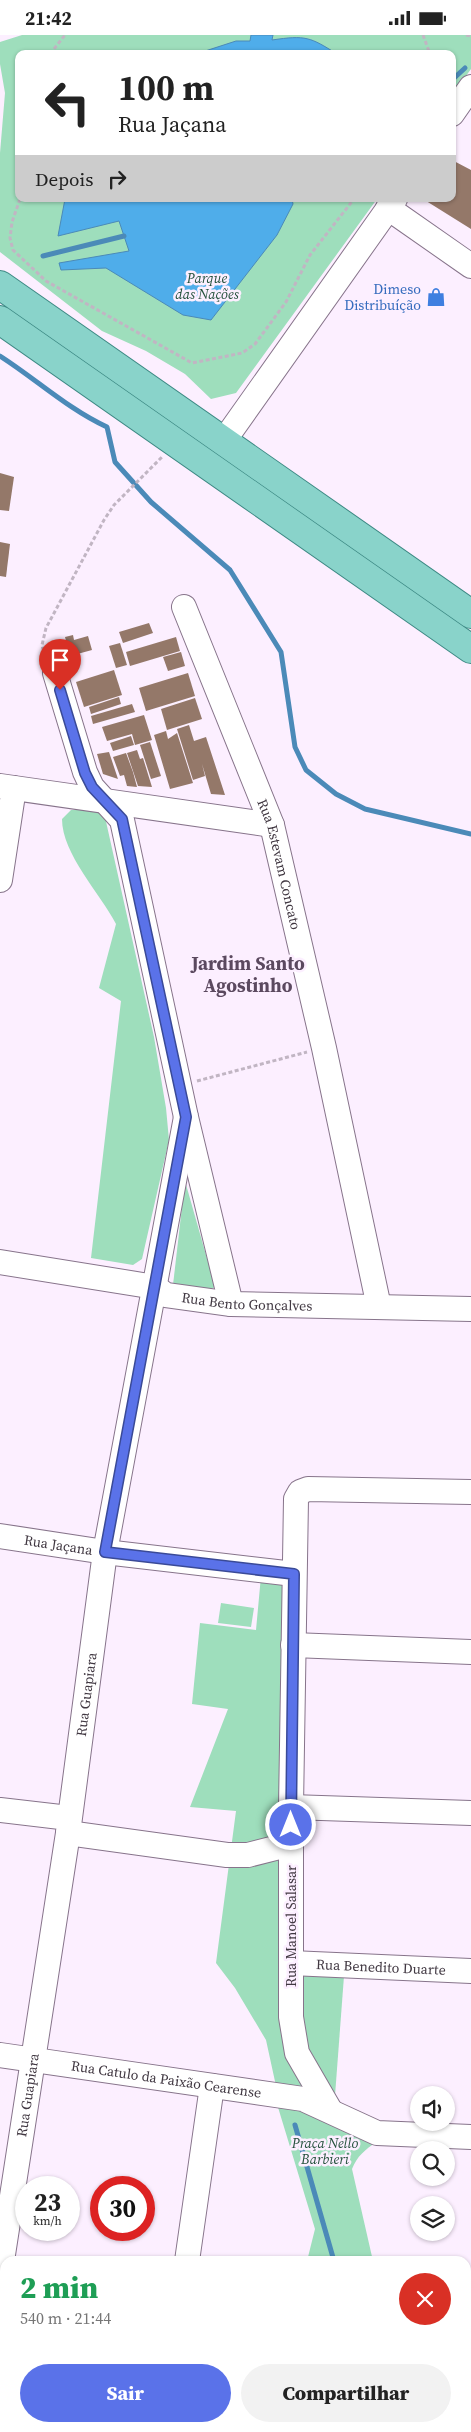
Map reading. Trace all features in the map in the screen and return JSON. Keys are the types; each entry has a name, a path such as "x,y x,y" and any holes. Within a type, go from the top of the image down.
{"main road":[{"path":"0,285 471,614"},
{"path":"0,320 471,649"}],"street":[{"path":"456,108 471,87"},
{"path":"223,442 391,203 471,266"},
{"name":"Rua Estevam Concato","path":"184,607 272,825 324,1048 379,1307"},
{"path":"55,673 85,773 92,787 122,819 186,1117 231,1304"},
{"path":"0,880 7,787 272,825"},
{"name":"Rua Guapiara","path":"3,2256 34,2060 105,1552 186,1117"},
{"name":"Rua Bento Gonçalves","path":"0,1262 155,1287 166,1295 231,1304 471,1309"},
{"name":"Rua Manoel Salasar","path":"309,2092 297,2053 291,2017 291,1807 296,1499 300,1492 308,1489 471,1492"},
{"name":"Rua Jaçana","path":"0,1536 105,1552 294,1574"},
{"path":"293,1645 471,1652"},
{"path":"291,1807 471,1813"},
{"path":"0,1810 227,1855 248,1855 291,1844"},
{"name":"Rua Benedito Duarte","path":"291,1963 471,1971"},
{"name":"Rua Catulo da Paixão Cearense","path":"0,2055 212,2086 309,2092 330,2111 377,2133 471,2137"},
{"path":"188,2256 212,2086"}],"path":[{"path":"53,50 65,35"},
{"path":"424,35 429,50"},
{"path":"466,35 471,36"},
{"path":"19,202 12,222 10,238 14,250 46,281 192,363 242,353 255,344 286,302 310,255 352,202"},
{"path":"55,673 44,656 42,645 46,628 114,505 168,452"},
{"path":"180,1085 324,1048"}],"green space":[{"name":"Parque das Nações","path":"22,35 471,35 471,69 456,90 456,50 15,50 15,202 375,202 236,393 211,399 185,374 146,351 102,331 0,252 0,153 5,93 0,64 0,42"},
{"path":"71,810 95,810 105,817 154,1037 166,1108 169,1140 142,1259 133,1265 91,1258 121,1001 99,988 116,924 68,846 62,819"},
{"path":"185,1181 215,1287 209,1290 173,1285"},
{"path":"261,1576 279,1582 286,1590 304,2090 276,2086 266,2040 235,1988 216,1963 236,1811 190,1807 228,1709 192,1704 200,1623 256,1630"},
{"path":"221,1603 254,1608 251,1627 218,1623"},
{"path":"298,1974 344,1976 334,2109 308,2062"},
{"name":"Praça Nello Barbieri","path":"290,2102 376,2142 356,2160 352,2169 372,2256 308,2256 315,2229 277,2104"}],"water":[{"path":"251,35 273,35 272,40 300,38 314,41 330,50 208,50 236,41 250,41"},
{"path":"64,202 293,202 293,204 277,235 211,320 183,315 106,268 61,270 59,263 129,251 119,221 58,236"}],"building":[{"path":"456,162 471,170 471,229 428,202 456,202"},
{"path":"0,473 14,477 9,511 0,510"},
{"path":"0,542 10,544 6,577 0,576"},
{"path":"149,623 153,633 123,643 119,632"},
{"path":"73,635 74,640 88,636 92,650 70,656 65,637"},
{"path":"176,637 180,651 130,666 126,652"},
{"path":"120,643 127,665 116,668 109,646"},
{"path":"181,652 185,666 168,671 163,657"},
{"path":"114,670 122,695 84,707 76,682"},
{"path":"188,673 195,696 146,711 139,688"},
{"path":"119,697 121,704 91,714 89,707"},
{"path":"195,698 202,719 167,730 161,709"},
{"path":"132,704 135,712 93,724 91,716"},
{"path":"144,715 152,740 135,745 132,734 107,741 102,727"},
{"path":"189,725 194,741 206,737 225,795 211,794 202,764 205,776 193,780 177,729"},
{"path":"166,731 168,739 177,733 193,783 170,789 154,735"},
{"path":"131,736 134,745 113,751 110,743"},
{"path":"150,742 161,776 151,779 140,745"},
{"path":"137,750 140,759 143,758 152,787 138,786 127,753"},
{"path":"109,752 118,779 103,774 97,754"},
{"path":"126,753 137,787 127,786 124,775 120,776 113,757"}],"waterway":[{"path":"456,76 465,68"},
{"path":"43,256 124,236"},
{"path":"0,356 65,403 107,427 115,462 151,502 230,570 281,652 295,747 306,770 336,794 365,809 471,834"},
{"path":"295,2125 333,2256"}],"place":[{"name":"Dimeso Distribuíção","path":"436,297"}],"district":[{"name":"Jardim Santo Agostinho","path":"248,974"}],"route":[{"path":"60,690 85,773 92,787 122,819 186,1117 105,1552 294,1574 291,1825"}]}
